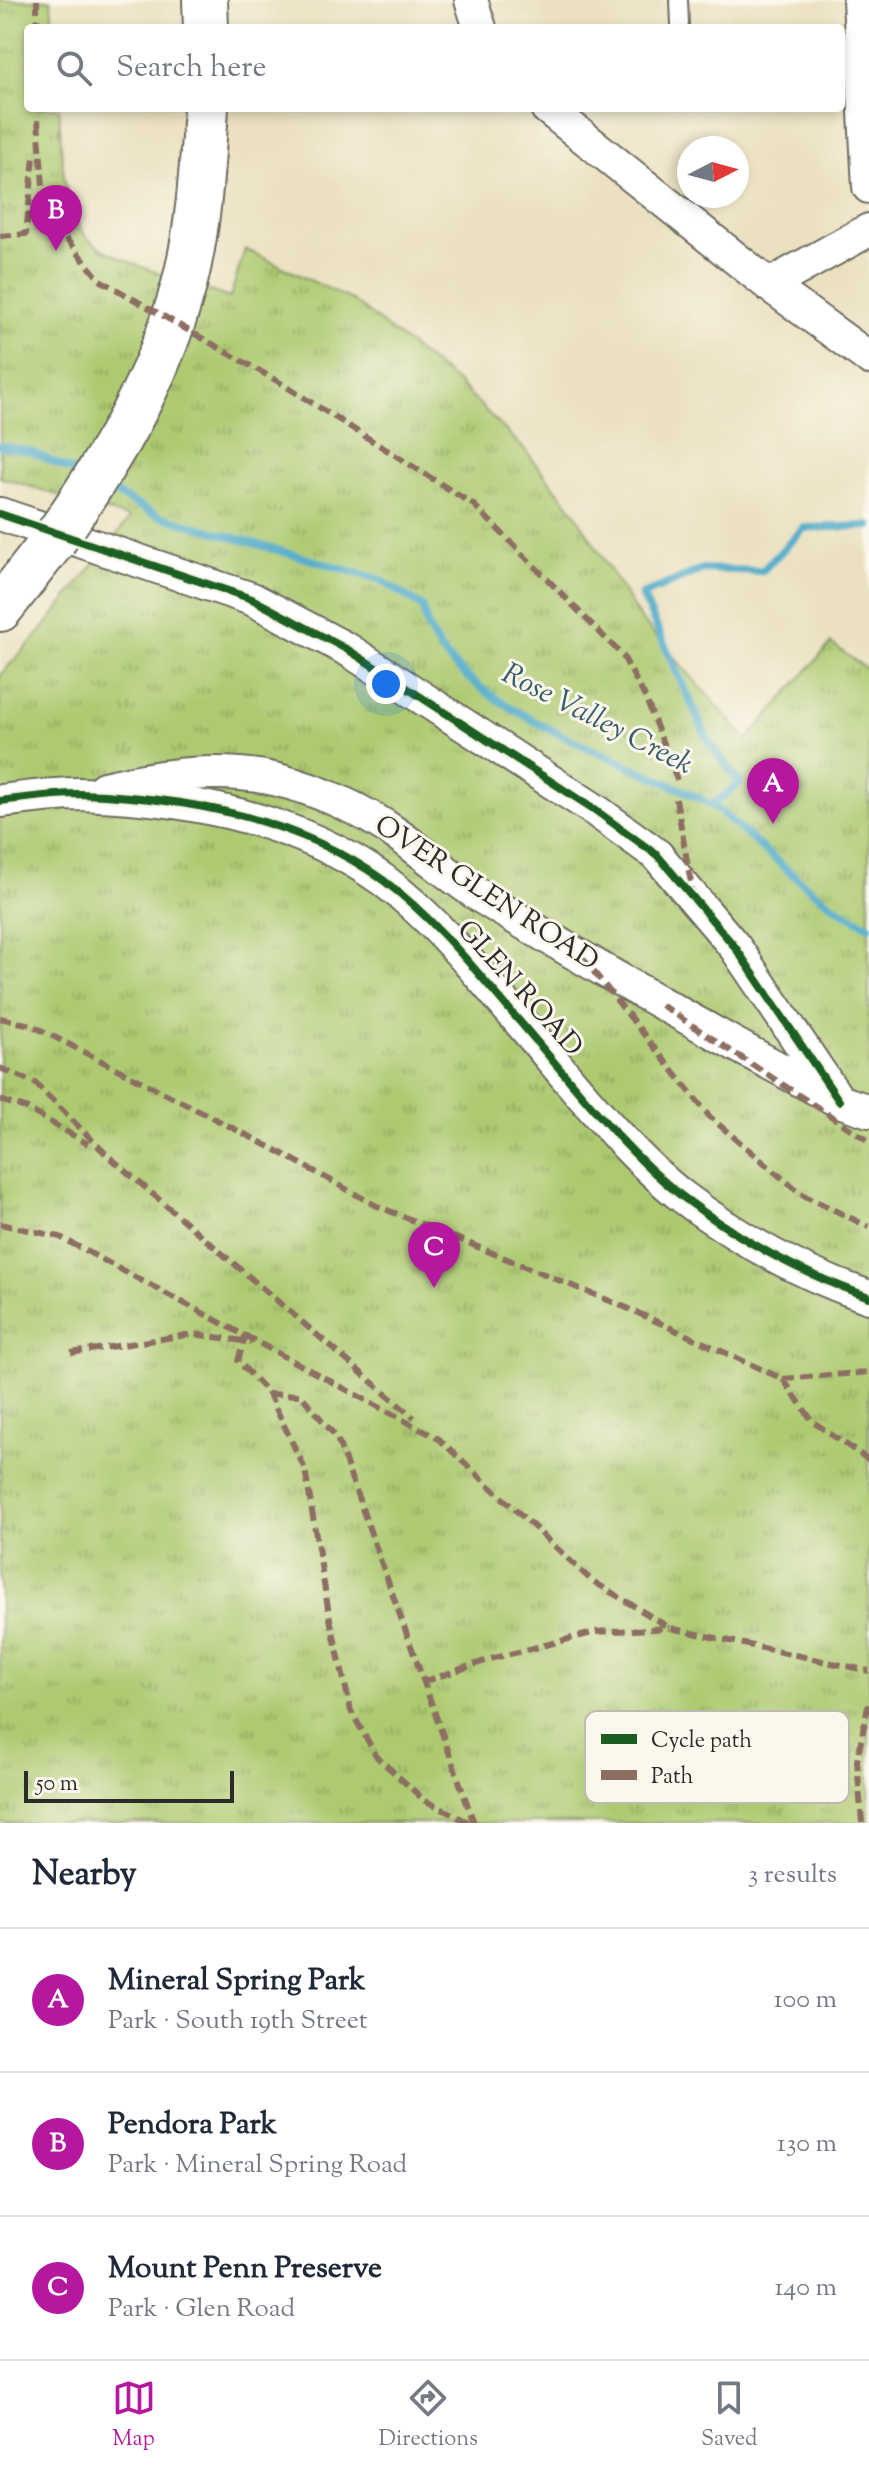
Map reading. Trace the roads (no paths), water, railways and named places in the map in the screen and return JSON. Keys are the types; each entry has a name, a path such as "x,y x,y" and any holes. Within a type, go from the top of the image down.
{"main road":[{"path":"205,0 206,24"},
{"path":"0,609 106,467 143,396 163,349 185,283 206,112"}],"street":[{"path":"471,0 479,24"},
{"path":"859,0 869,187"},
{"path":"552,112 769,285 869,358"},
{"path":"769,285 869,230"},
{"path":"0,514 252,599 350,651 595,810 657,855 735,947 839,1101"},
{"name":"OVER GLEN ROAD","path":"77,794 149,777 234,772 279,780 334,799 396,833 495,905 661,1005 839,1101 869,1111"},
{"name":"GLEN ROAD","path":"0,801 77,794 222,809 318,843 383,880 457,948 610,1126 682,1196 769,1252 835,1285 869,1297"}],"lane":[{"path":"679,0 680,24"}],"waterway":[{"name":"Rose Valley Creek","path":"0,446 32,452 83,476"},
{"name":"Rose Valley Creek","path":"105,488 156,515 381,580 423,607 435,641 462,672 499,700 542,725 710,804 805,885 869,926"},
{"path":"712,805 740,783 709,742 642,595 703,569 762,571 804,528 869,526"}],"place":[{"name":"Pendora Park","path":"56,251"},
{"name":"Mineral Spring Park","path":"773,824"},
{"name":"Mount Penn Preserve","path":"434,1288"}]}
